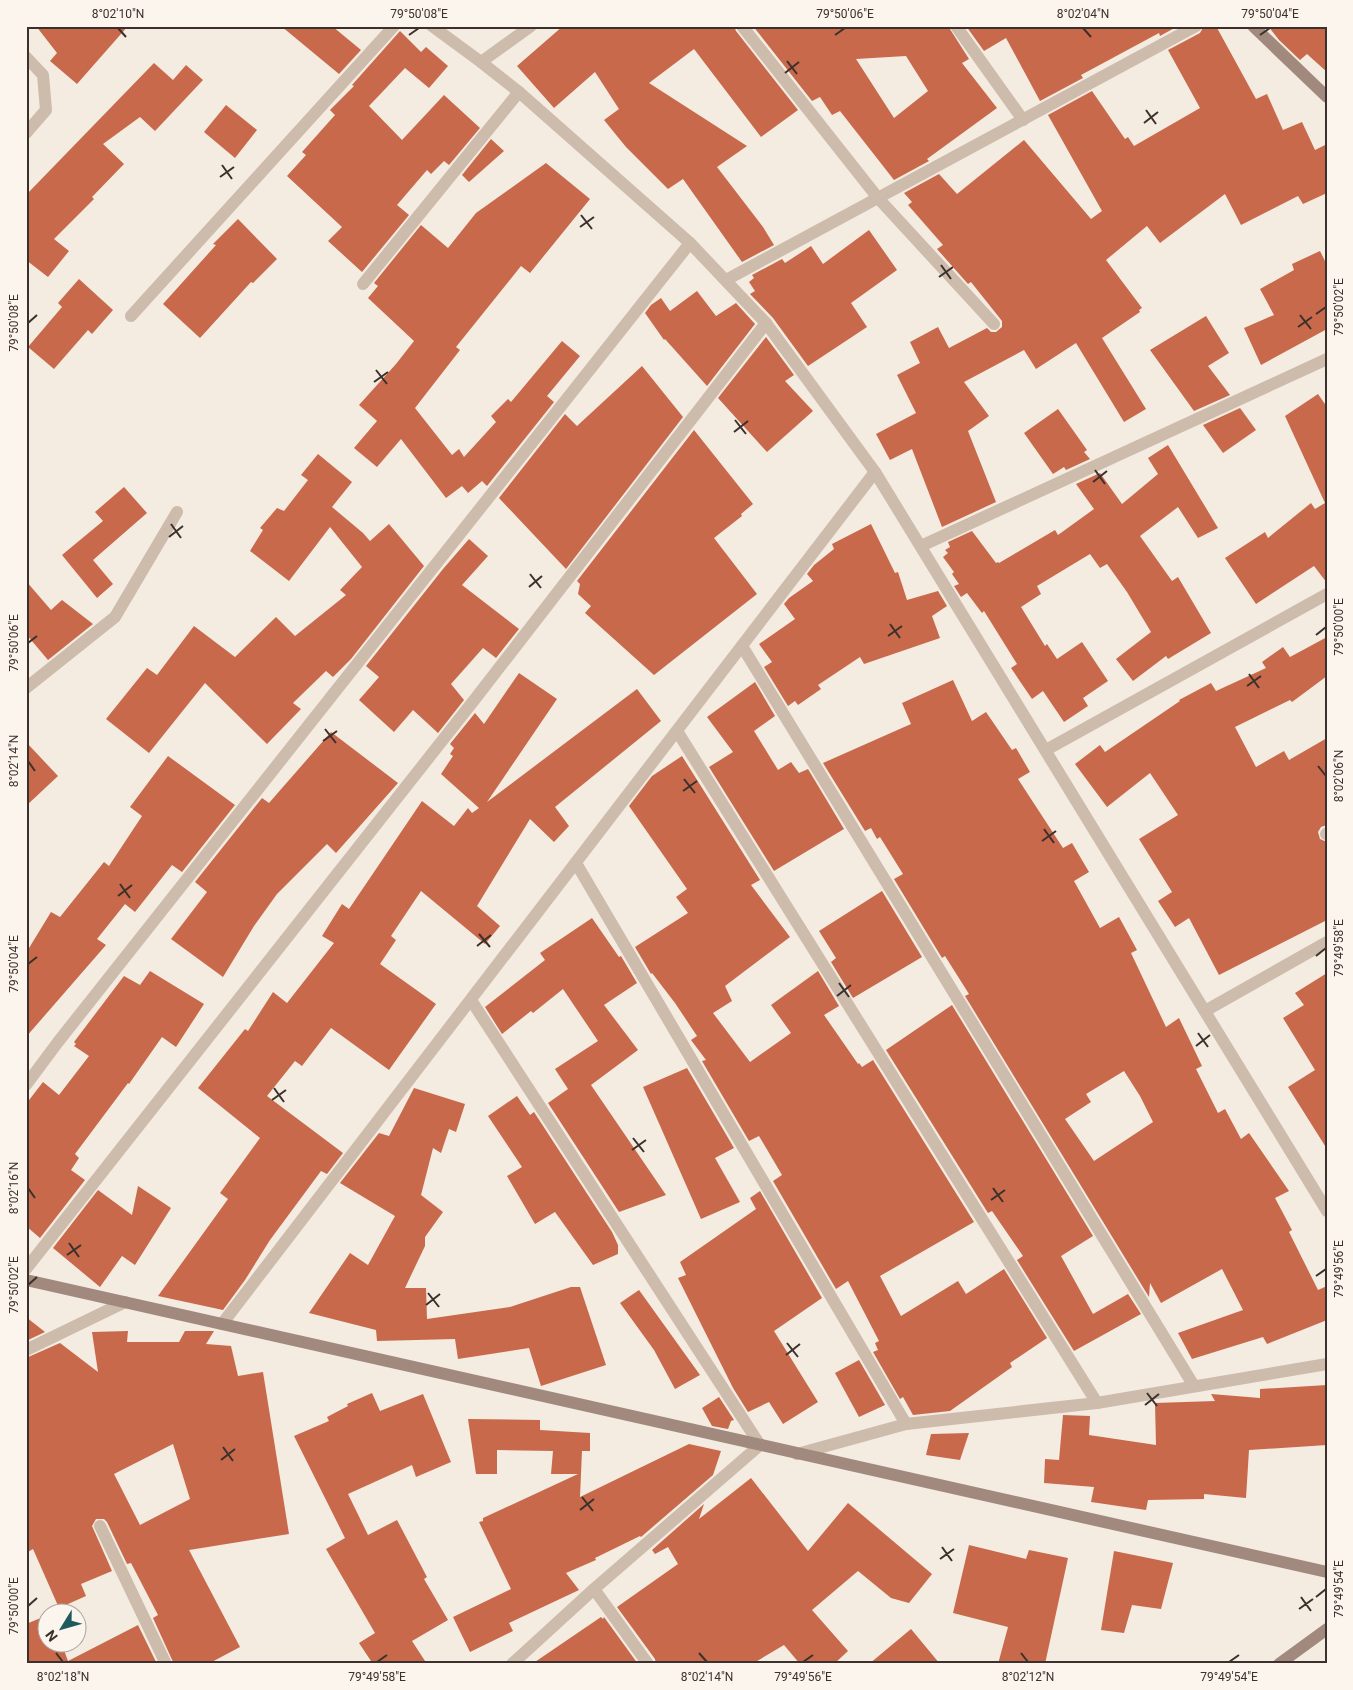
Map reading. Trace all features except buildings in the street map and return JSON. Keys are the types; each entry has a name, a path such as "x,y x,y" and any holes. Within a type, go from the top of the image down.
{"street":[{"path":"131,316 394,26"},
{"path":"432,26 519,92 690,243 766,323 875,472 1327,1211"},
{"path":"481,62 530,26"},
{"path":"742,26 878,198 994,324"},
{"path":"956,26 1023,120"},
{"path":"726,280 1196,26"},
{"path":"1253,26 1327,97"},
{"path":"26,57 43,75 46,110 26,133"},
{"path":"363,284 519,92"},
{"path":"26,1085 690,243"},
{"path":"26,1269 481,691 766,323"},
{"path":"921,546 1327,359"},
{"path":"222,1324 875,472"},
{"path":"26,688 115,617 177,512"},
{"path":"1046,750 1327,594"},
{"path":"742,646 1194,1386"},
{"path":"677,731 1097,1403"},
{"path":"576,863 906,1424"},
{"path":"1205,1011 1327,942"},
{"path":"471,1000 760,1445"},
{"path":"26,1280 1327,1572"},
{"path":"26,1350 125,1302"},
{"path":"797,1454 906,1424 1097,1403 1327,1364"},
{"path":"512,1664 760,1445"},
{"path":"100,1526 166,1664"},
{"path":"594,1590 648,1664"},
{"path":"1278,1664 1327,1629"}]}
